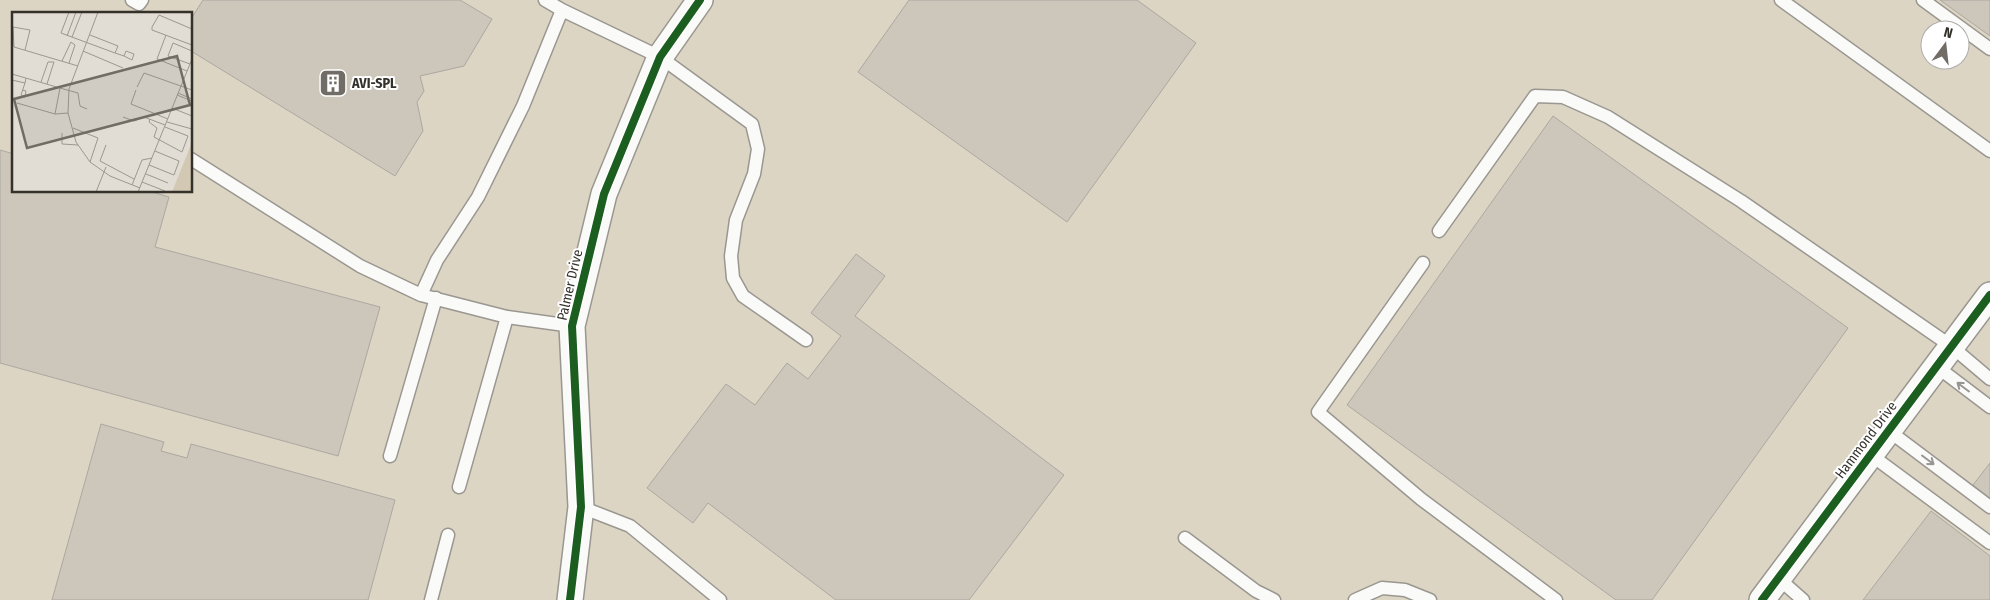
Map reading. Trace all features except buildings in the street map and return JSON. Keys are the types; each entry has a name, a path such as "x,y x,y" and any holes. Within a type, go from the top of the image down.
{"street":[{"name":"Palmer Drive","path":"570,600 581,507 572,326 604,194 660,56 700,0"},
{"name":"Hammond Drive","path":"1762,600 1990,295"}],"lane":[{"path":"132,0 139,4 142,0"},
{"path":"545,0 562,10 660,56 752,124 758,149 754,174 736,220 731,256 733,278 743,296 806,340"},
{"path":"1781,0 1990,151"},
{"path":"1923,0 1990,50"},
{"path":"421,294 437,260 478,196 523,106 562,10"},
{"path":"1439,231 1535,96 1563,97 1608,117 1741,201 1951,346 1990,379"},
{"path":"192,160 360,266 421,294 506,318 572,326"},
{"path":"1423,263 1318,412 1421,499 1556,600"},
{"path":"390,456 436,298"},
{"path":"459,487 506,318"},
{"path":"1936,366 1990,407"},
{"path":"1889,431 1990,507"},
{"path":"1872,455 1990,543"},
{"path":"581,507 630,526 720,600"},
{"path":"431,600 448,535"},
{"path":"1184,538 1256,590 1274,600"},
{"path":"1778,578 1803,600"},
{"path":"1355,600 1382,588 1404,590 1430,600"}],"shaded area":[{"path":"0,0 1990,0 1990,600 0,600"}],"cycle path":[{"path":"570,600 581,507 572,326 604,194 660,57 700,0"},
{"path":"1762,600 1990,295"}],"place":[{"name":"AVI-SPL","path":"333,83"}]}
